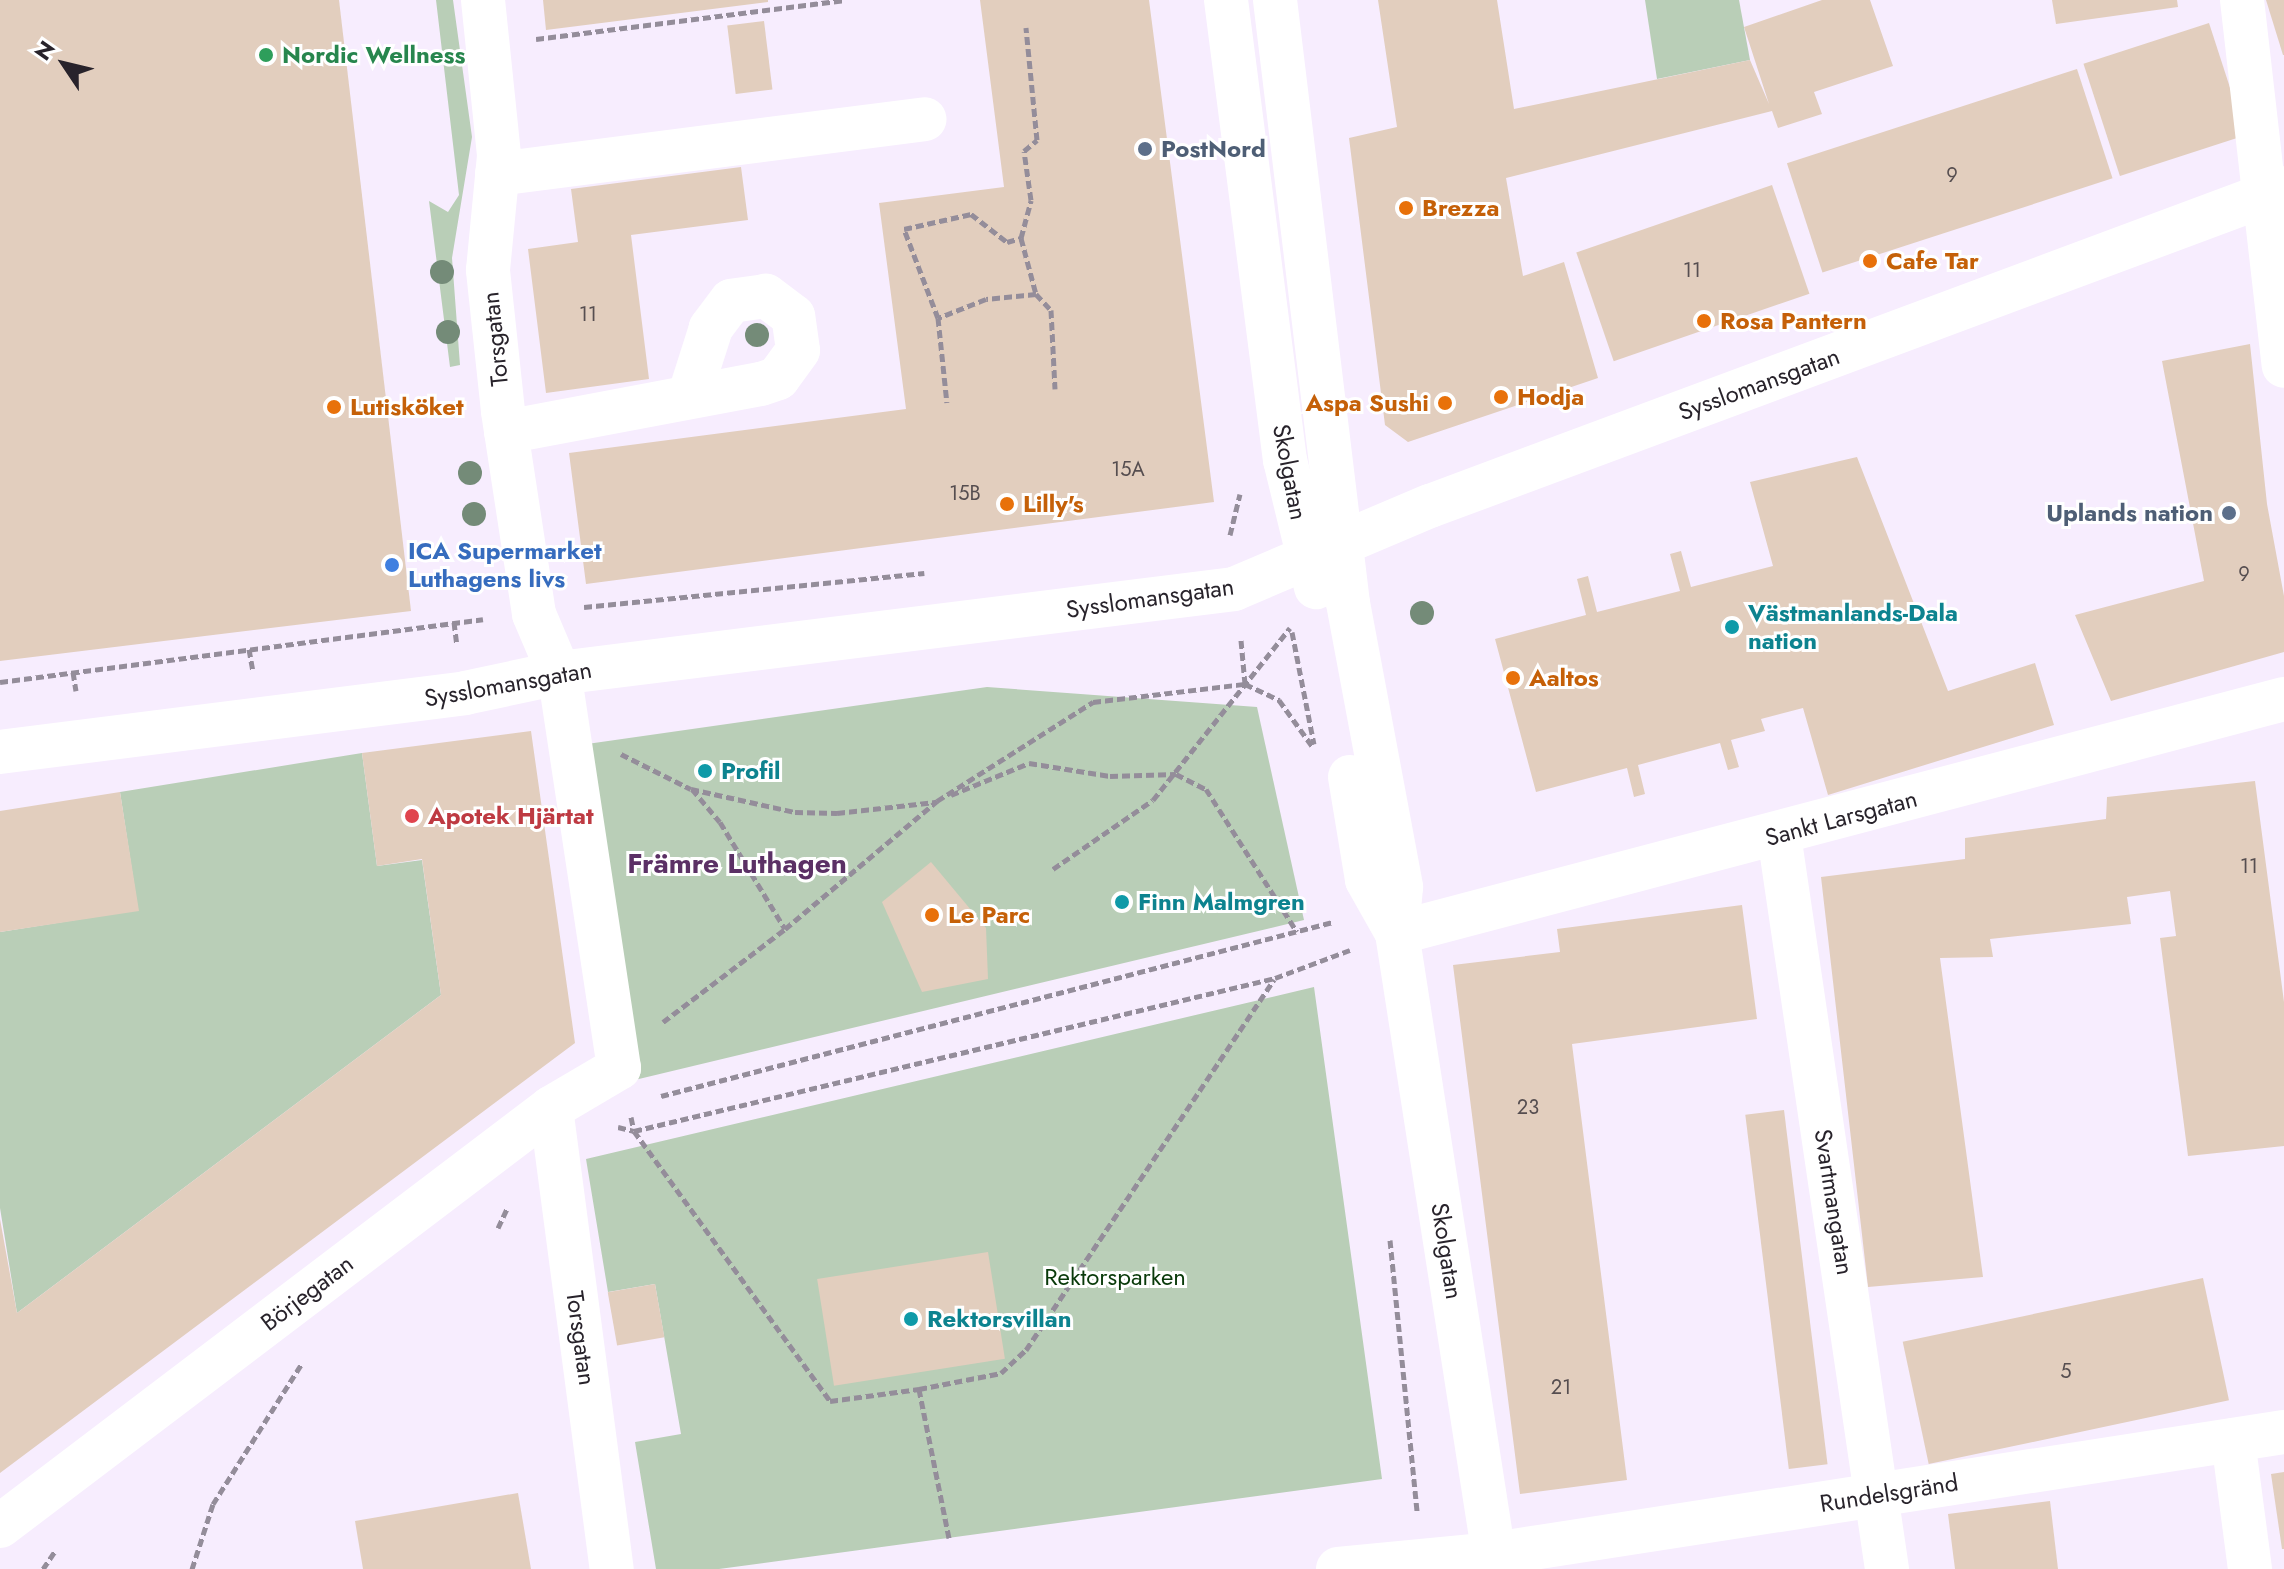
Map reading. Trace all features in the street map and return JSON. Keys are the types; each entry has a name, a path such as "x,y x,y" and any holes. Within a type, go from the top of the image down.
{"street":[{"name":"Torsgatan","path":"483,0 497,174 488,270 506,432 534,614 559,673 619,1068"},
{"name":"Skolgatan","path":"1226,0 1285,460 1325,551"},
{"name":"Skolgatan","path":"1275,0 1325,551 1324,613 1367,880 1397,933 1495,1562"},
{"path":"2242,0 2273,192 2284,366"},
{"path":"497,174 924,119"},
{"name":"Sysslomansgatan","path":"0,752 465,693 559,673 1234,589 1325,551 2273,192"},
{"path":"506,432 689,397"},
{"name":"Sankt Larsgatan","path":"1397,933 1779,835 2284,699"},
{"name":"Svartmangatan","path":"1779,835 1887,1569"},
{"name":"Börjegatan","path":"0,1526 551,1108 619,1068"},
{"name":"Torsgatan","path":"551,1108 612,1569"},
{"name":"Rundelsgränd","path":"1338,1569 1422,1558 1495,1562 1877,1495 2284,1432"},
{"path":"2233,1440 2250,1569"}],"path":[{"path":"528,40 846,0"},
{"path":"1026,28 1037,140 1024,151 1031,200 1021,238 1036,294 1051,310 1055,389"},
{"path":"947,403 938,318 904,229 971,214 1007,242 1021,238"},
{"path":"938,318 986,299 1036,294"},
{"path":"0,682 534,614 930,572"},
{"path":"1053,869 1153,800 1291,627"},
{"path":"1239,628 1245,684"},
{"path":"1275,978 1026,1350 1001,1373 919,1389 830,1401 634,1131 619,1068 642,1037 785,929 937,801 1093,702 1245,684 1279,700 1315,751"},
{"path":"622,756 634,757 691,789 795,812 837,813 937,801 1029,763 1110,776 1176,774 1206,789 1297,932"},
{"path":"691,789 720,822 785,929"},
{"path":"619,1068 635,1103 1336,921"},
{"path":"634,1131 1275,978 1356,948"},
{"path":"1388,1226 1422,1558"},
{"path":"192,1569 213,1504 304,1357"},
{"path":"919,1389 949,1538"}],"green space":[{"path":"436,0 453,0 472,137 452,258 460,365 450,367 429,201 448,212 459,195"},
{"path":"1645,0 1739,0 1750,60 1657,79"},
{"path":"987,687 1257,707 1304,920 618,1084 573,746"},
{"path":"362,753 377,866 422,860 441,995 17,1313 0,1208 0,932 138,910 120,792"},
{"name":"Rektorsparken","path":"1314,987 1382,1479 719,1569 656,1569 635,1442 681,1434 655,1284 608,1292 586,1159"}],"building":[{"path":"0,0 339,0 411,611 0,661"},
{"path":"543,0 768,0 768,2 546,30"},
{"path":"980,0 1149,0 1214,502 586,584 569,453 906,409 879,203 1004,187"},
{"path":"1378,0 1497,0 1514,109 1750,60 1769,104 1744,27 1822,0 1870,0 1893,66 1814,92 1822,114 1778,128 1772,111 1506,178 1523,276 1564,262 1598,378 1408,442 1385,425 1349,138 1397,127"},
{"path":"2052,0 2177,0 2178,7 2056,24"},
{"path":"2266,0 2284,0 2284,55 2283,55"},
{"path":"764,21 772,89 736,94 727,26"},
{"path":"2209,23 2245,135 2120,176 2083,64"},
{"path":"2077,69 2113,178 1822,273 1787,163"},
{"path":"741,167 748,220 631,235 649,379 546,393 528,249 578,242 571,189"},
{"path":"1772,185 1809,294 1614,361 1576,252"},
{"name":"Uplands nation","path":"2250,344 2267,504 2284,596 2284,652 2111,701 2075,615 2204,581 2162,361"},
{"name":"Västmanlands-Dala nation","path":"1857,457 1948,691 2035,663 2054,725 1828,795 1803,708 1761,719 1765,731 1731,740 1739,767 1728,770 1720,743 1638,765 1645,794 1634,797 1627,768 1536,792 1495,639 1586,615 1577,579 1588,576 1597,612 1680,591 1670,554 1681,551 1691,587 1773,566 1750,482"},
{"path":"531,731 575,1043 0,1473 0,1219 17,1313 441,995 422,859 377,866 362,753"},
{"path":"2255,781 2284,1002 2284,1146 2188,1156 2160,938 2176,936 2170,891 2127,897 2131,924 1990,939 1993,957 1940,958 1983,1277 1868,1287 1821,877 1965,859 1965,838 2106,819 2107,797"},
{"path":"120,792 139,911 0,932 0,811"},
{"name":"Le Parc","path":"931,862 986,928 988,979 922,992 882,902"},
{"path":"1742,905 1757,1019 1572,1044 1627,1480 1520,1494 1453,965 1560,952 1557,929"},
{"path":"1784,1110 1828,1464 1789,1469 1745,1115"},
{"name":"Rektorsvillan","path":"988,1252 1005,1359 834,1386 817,1279"},
{"path":"2203,1278 2229,1400 1929,1464 1903,1342"},
{"path":"655,1284 664,1337 617,1346 608,1292"},
{"path":"2284,1472 2284,1549 2282,1549 2271,1474"},
{"path":"518,1493 531,1569 363,1569 355,1521"},
{"path":"2050,1501 2058,1569 1955,1569 1948,1514"}],"place":[{"name":"Nordic Wellness","path":"266,55"},
{"name":"PostNord","path":"1145,149"},
{"name":"Brezza","path":"1406,208"},
{"name":"Cafe Tar","path":"1870,261"},
{"name":"Rosa Pantern","path":"1704,321"},
{"name":"Hodja","path":"1501,397"},
{"name":"Aspa Sushi","path":"1445,403"},
{"name":"Lutisköket","path":"334,407"},
{"name":"Lilly's","path":"1007,504"},
{"name":"Uplands nation","path":"2229,513"},
{"name":"ICA Supermarket Luthagens livs","path":"392,565"},
{"name":"Västmanlands-Dala nation","path":"1732,627"},
{"name":"Aaltos","path":"1513,678"},
{"name":"Profil","path":"705,771"},
{"name":"Apotek Hjärtat","path":"412,816"},
{"name":"Finn Malmgren","path":"1122,902"},
{"name":"Le Parc","path":"932,915"},
{"name":"Rektorsvillan","path":"911,1319"}],"district":[{"name":"Främre Luthagen","path":"737,864"}]}
